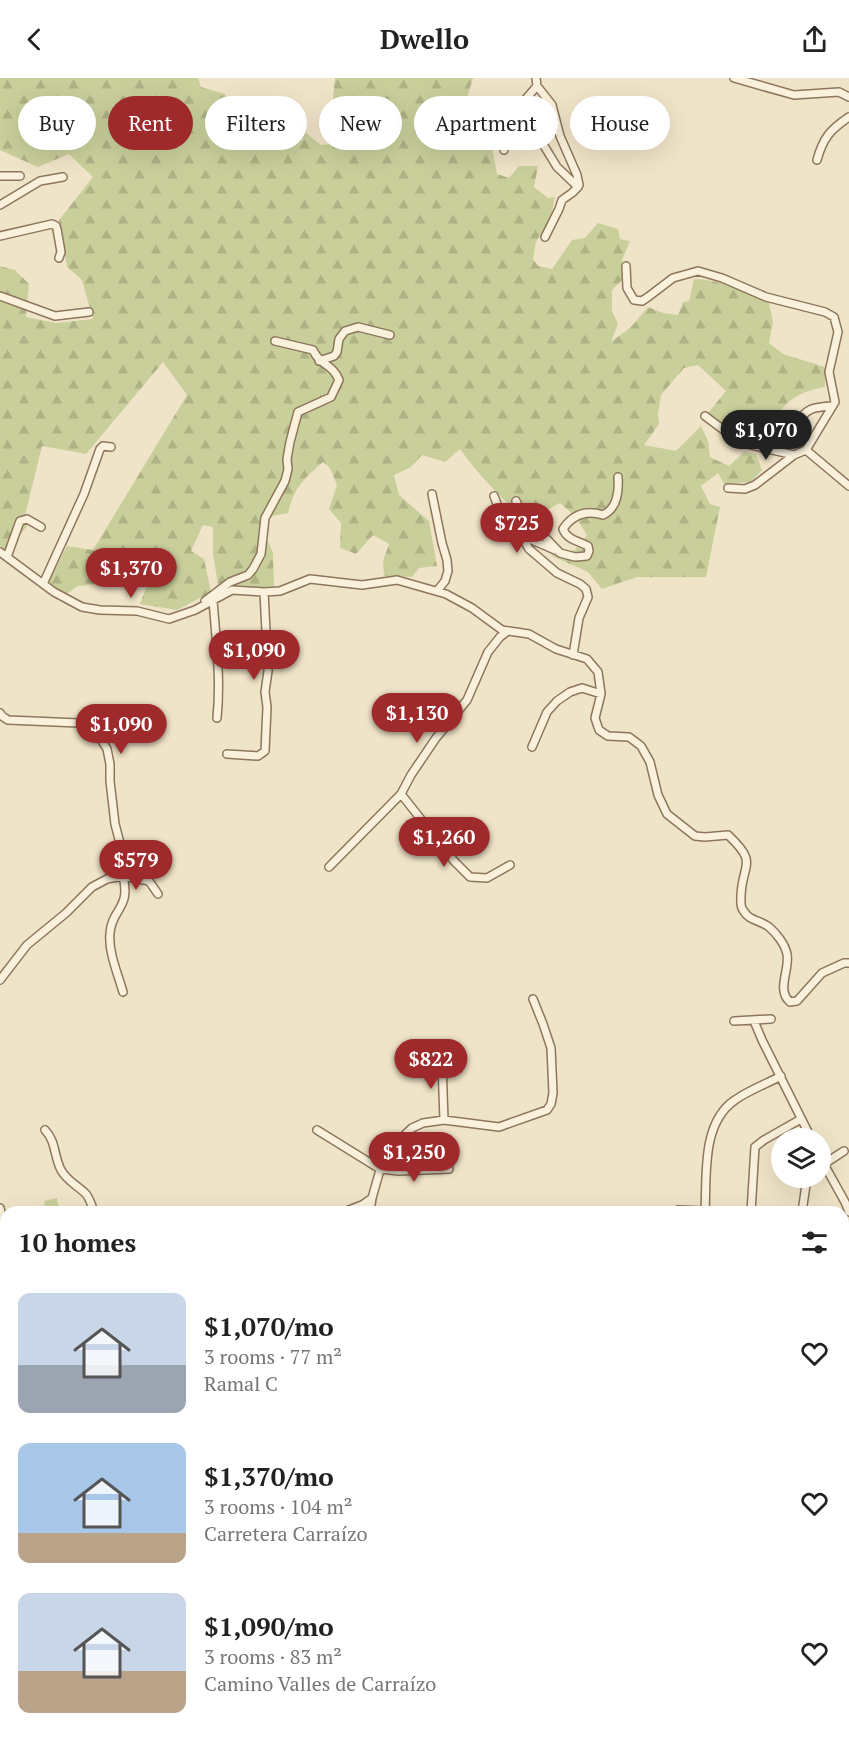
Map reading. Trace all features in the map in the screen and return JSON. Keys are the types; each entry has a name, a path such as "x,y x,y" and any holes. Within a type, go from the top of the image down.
{"street":[{"path":"734,78 794,95 839,92 849,97"},
{"path":"526,96 536,82 552,105 560,136 579,185 572,194 562,200 560,209 545,237"},
{"path":"817,160 821,145 828,134 849,117"},
{"path":"547,150 557,167 578,187"},
{"path":"0,176 20,176"},
{"path":"0,205 40,181 63,177"},
{"path":"0,236 52,224 57,229 61,252 59,258"},
{"path":"626,266 627,288 634,300 642,301 673,278 698,271 722,278 766,297 825,312 834,317 838,332 829,372 835,402 806,450 794,455 755,485 745,489 728,488"},
{"path":"0,296 55,316 88,312"},
{"path":"319,361 334,356 339,339 345,331 358,327 390,335"},
{"path":"182,615 230,582 248,575 253,570 261,554 265,518 285,481 288,451 298,412 331,398 339,380 331,368 319,361 313,351 275,341"},
{"path":"796,425 804,413 816,407 832,406"},
{"path":"705,416 737,440 794,455"},
{"path":"43,584 84,494 100,449 104,446 111,447"},
{"path":"806,450 849,486"},
{"path":"494,496 504,520 526,537 560,553 575,557 587,556 588,546 570,538 563,529 580,513 595,512 603,515 610,512 618,496 618,477"},
{"path":"432,494 448,571 446,581 437,591"},
{"path":"516,501 521,512 560,553"},
{"path":"7,557 20,521 27,519 41,527"},
{"path":"526,537 525,542 529,549 557,573 580,584 586,590 588,597 579,618 573,655"},
{"path":"0,552 54,592 82,607 137,611 169,619 195,610 232,590 280,591 310,579 362,585 397,580 446,594 472,608 502,630 529,634 556,649 587,659 598,672 601,694 595,718 599,730 608,736 628,738 641,746 650,762 658,795 667,814 695,836 728,835 741,847 748,862 741,889 741,907 750,919 768,926 783,944 787,955 783,993 787,1000 797,1001 822,973 849,963"},
{"path":"227,754 258,756 265,751 267,707 265,692 268,671 264,592"},
{"path":"213,600 220,692 217,718"},
{"path":"329,867 401,794 436,738 467,700 488,652 508,631"},
{"path":"532,747 547,712 556,701 582,688 601,694"},
{"path":"0,713 8,720 79,723 97,734 106,749 110,764 115,824 127,870 123,876 124,902 113,920 109,939 123,992"},
{"path":"401,794 454,861 470,877 487,878 510,865"},
{"path":"0,981 27,945 66,913 92,887 108,879 123,876 148,881 158,894"},
{"path":"371,1206 384,1156 412,1128 423,1123 444,1120 499,1127 547,1110 553,1093 550,1048 533,999"},
{"path":"734,1021 771,1019"},
{"path":"754,1021 806,1128"},
{"path":"424,1055 442,1064 444,1120"},
{"path":"705,1206 708,1149 714,1126 727,1106 735,1099 781,1076"},
{"path":"751,1206 755,1147 801,1119"},
{"path":"45,1130 51,1136 56,1159 62,1171 72,1184 87,1195 92,1206"},
{"path":"316,1130 380,1169 399,1171 449,1169"},
{"path":"831,1158 844,1151"},
{"path":"831,1178 847,1206"},
{"path":"803,1206 806,1188"},
{"path":"359,1206 372,1198"}],"green space":[{"path":"0,78 198,78 201,87 226,96 205,96 205,150 307,150 307,134 319,143 319,150 402,150 402,96 333,96 335,78 473,78 468,96 414,96 414,150 493,150 497,174 509,178 519,166 538,166 534,187 548,198 555,197 551,216 536,242 533,259 538,266 552,269 572,240 585,238 598,223 618,229 620,239 630,241 622,260 622,280 612,290 612,311 618,324 611,342 631,327 648,307 663,313 678,315 683,302 689,301 694,279 713,281 769,303 773,321 769,343 783,354 825,367 825,387 800,394 771,421 752,419 748,437 733,433 708,413 726,391 698,365 684,368 661,395 659,424 644,445 676,451 701,426 708,441 710,457 729,466 744,452 756,454 762,470 751,482 724,484 718,473 701,486 710,504 720,507 706,577 637,577 602,589 588,572 550,555 575,550 587,535 575,516 560,503 545,511 538,523 533,525 494,490 460,449 445,462 422,455 411,467 394,475 399,495 429,521 437,566 419,568 412,577 384,576 383,561 389,544 373,535 356,554 340,548 341,523 329,509 337,485 330,468 323,462 301,484 288,513 267,517 262,528 273,553 274,588 235,585 219,591 213,554 213,527 203,525 191,551 204,559 211,592 177,610 140,604 156,562 134,547 114,586 96,584 78,586 65,595 47,585 67,546 93,550 187,395 163,362 86,454 42,446 24,519 27,526 15,542 5,549 0,546 0,266 15,270 29,284 26,317 56,323 93,319 82,280 67,267 59,220 93,177 69,154 38,167 0,150"},
{"path":"57,1198 58,1206 45,1206 44,1201"}]}
